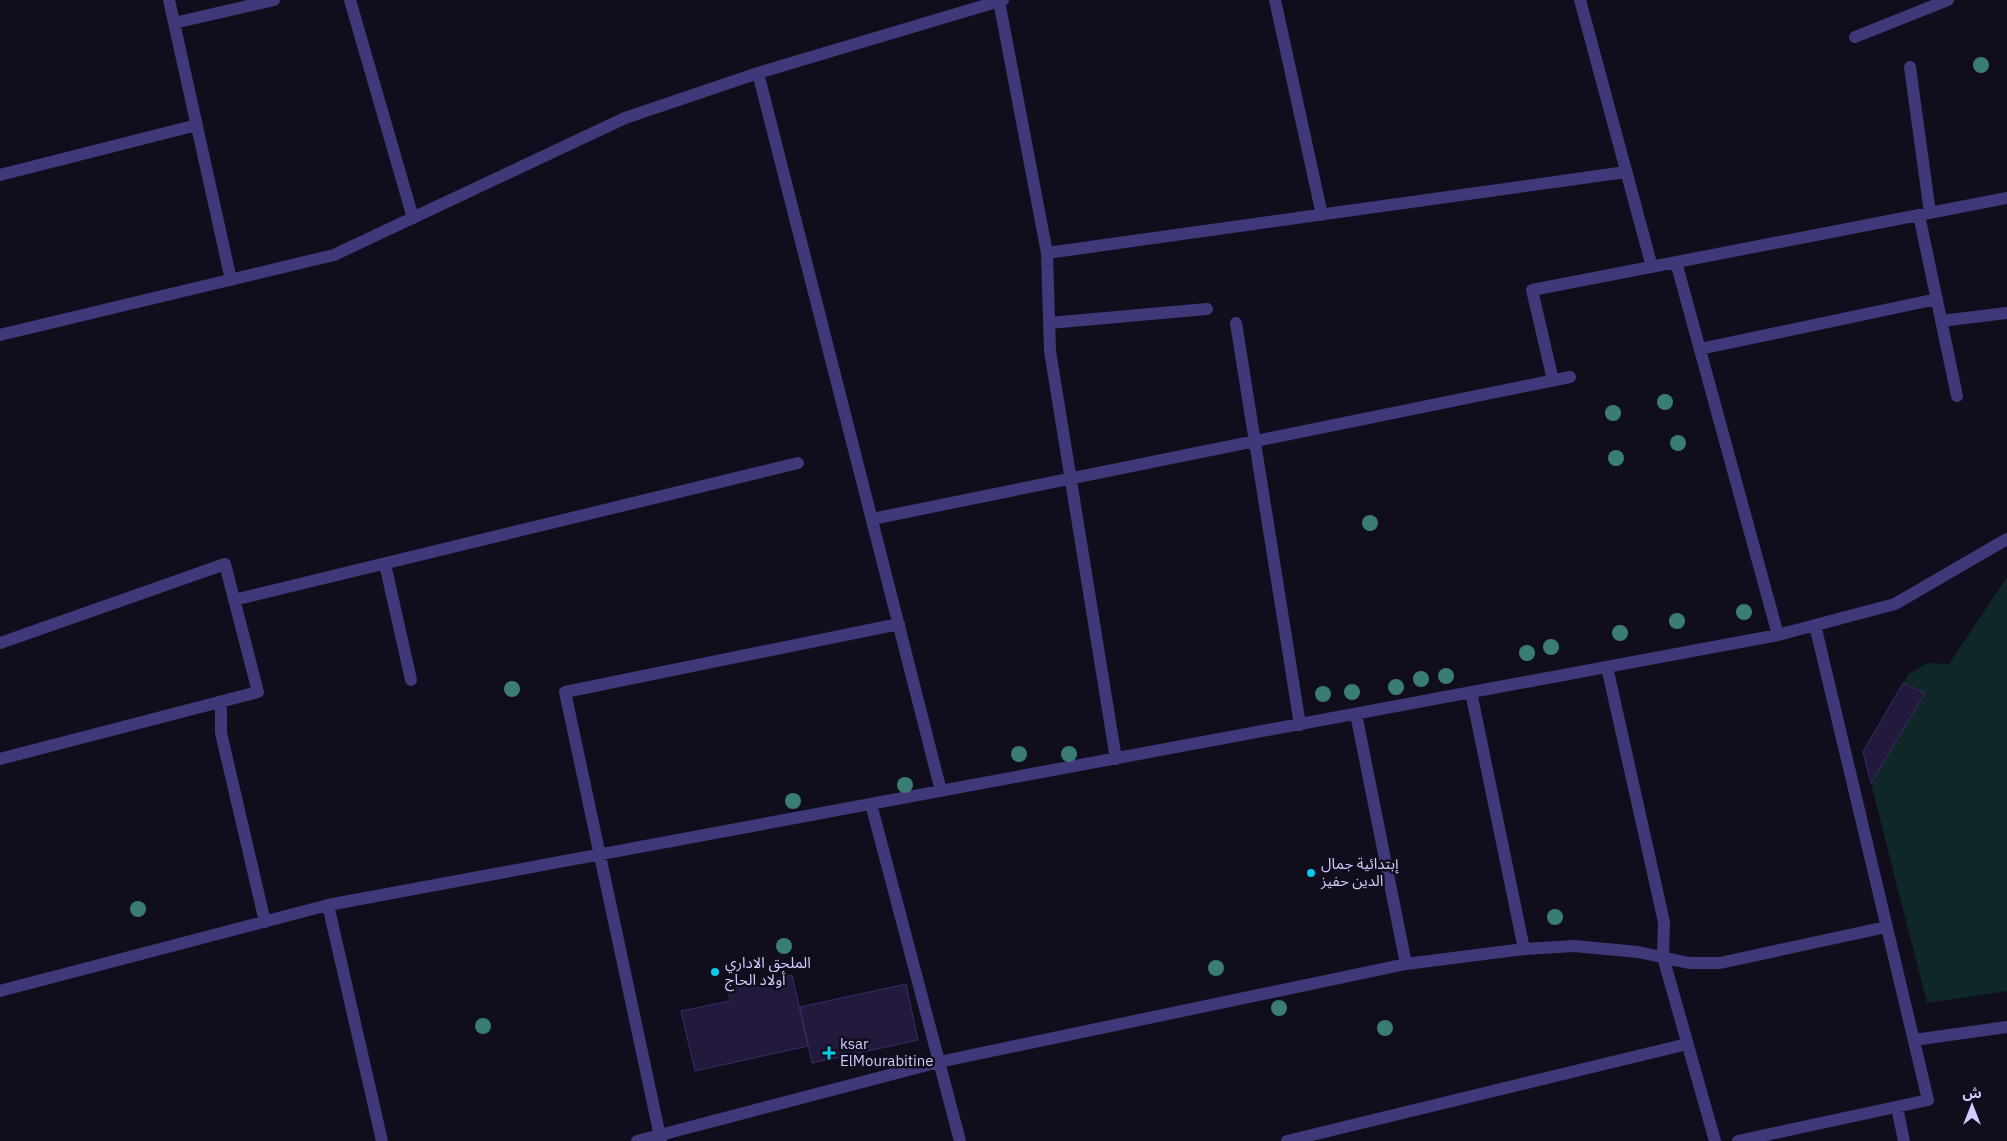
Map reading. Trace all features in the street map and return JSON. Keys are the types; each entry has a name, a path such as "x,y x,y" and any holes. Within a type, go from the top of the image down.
{"street":[{"path":"169,0 231,280"},
{"path":"174,23 274,0"},
{"path":"350,0 413,218"},
{"path":"1275,0 1322,215"},
{"path":"1580,0 1652,267"},
{"path":"1854,37 1948,0"},
{"path":"0,335 334,255 625,118 758,73 1001,1 1047,253 1050,351 1116,758"},
{"path":"1910,68 1924,214 1937,299 1957,396"},
{"path":"758,73 942,791"},
{"path":"0,175 197,125"},
{"path":"1047,253 1626,172"},
{"path":"1553,380 1532,290 2007,198"},
{"path":"1676,262 1778,635"},
{"path":"1700,349 1937,299"},
{"path":"1050,323 1207,309"},
{"path":"1941,321 2007,313"},
{"path":"1236,323 1300,724"},
{"path":"872,519 1570,377"},
{"path":"234,600 798,463"},
{"path":"0,991 328,905 1778,635 1895,604 2007,539"},
{"path":"0,643 225,564 258,692 0,759"},
{"path":"385,564 411,680"},
{"path":"660,1138 565,692 899,624"},
{"path":"1738,1141 1928,1100 1815,625"},
{"path":"1607,667 1664,922 1663,957 1715,1141"},
{"path":"1471,692 1524,949"},
{"path":"221,702 221,733 265,922"},
{"path":"1356,714 1406,964"},
{"path":"872,804 960,1141"},
{"path":"328,905 382,1141"},
{"path":"637,1141 660,1138 939,1062 1406,964 1524,949 1574,946 1638,952 1689,963 1720,963 1886,927"},
{"path":"1914,1040 2007,1027"},
{"path":"1287,1141 1687,1044"},
{"path":"1897,1107 1904,1141"}],"green space":[{"path":"2007,577 2007,991 1927,1003 1863,752 1909,674 1927,663 1949,664"}],"building":[{"path":"1903,683 1925,693 1871,783 1863,752"},
{"path":"792,975 808,1046 695,1071 681,1011 730,1001 728,989"},
{"path":"906,984 918,1040 812,1063 800,1007"}],"place":[{"name":"إبتدائية جمال الدين حفيز","path":"1311,873"},
{"name":"الملحق الاداري أولاد الحاج","path":"715,972"},
{"name":"ksar ElMourabitine","path":"829,1053"}]}
